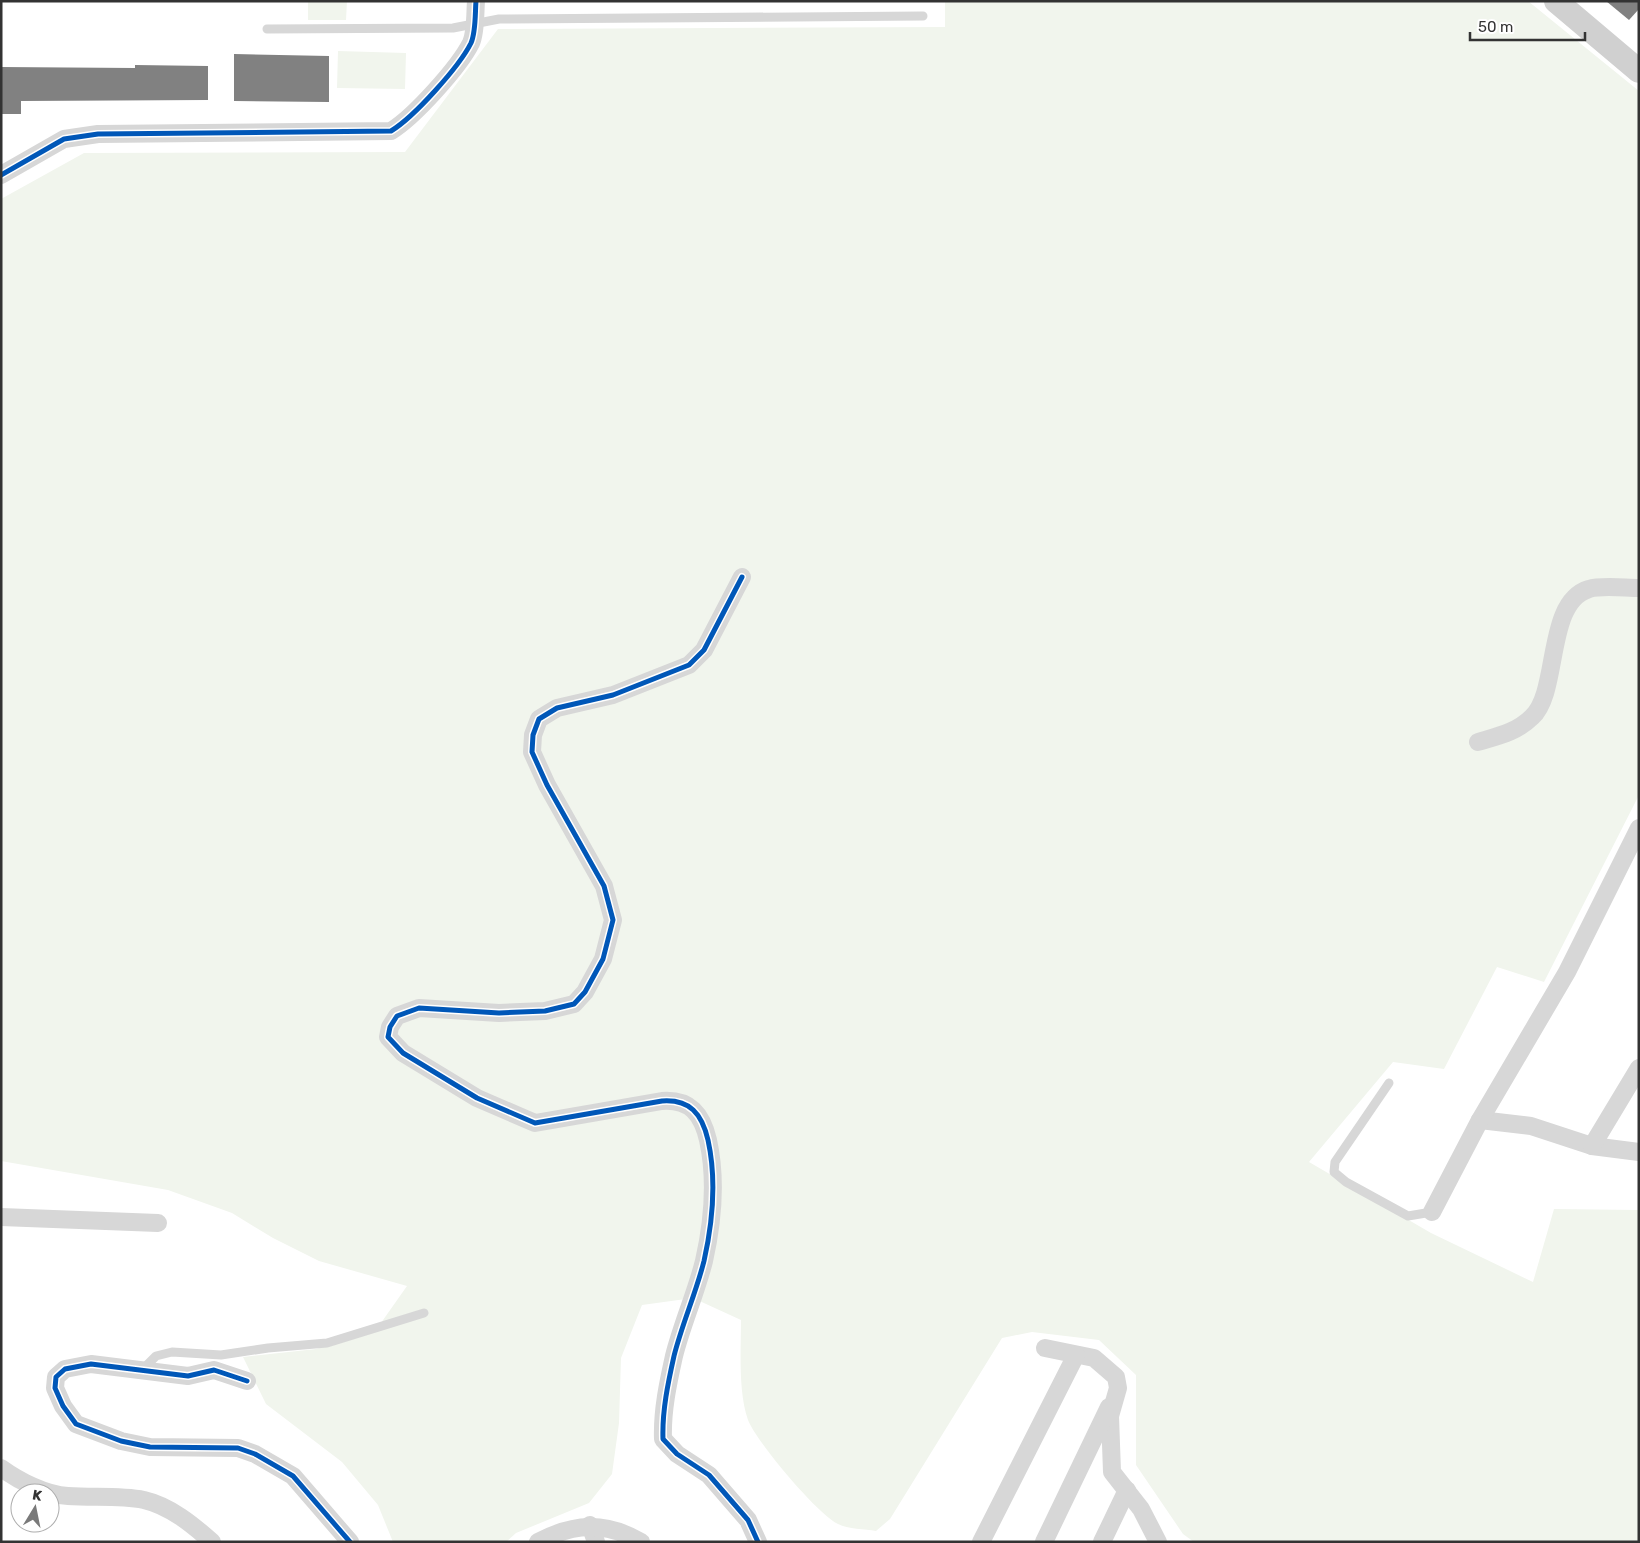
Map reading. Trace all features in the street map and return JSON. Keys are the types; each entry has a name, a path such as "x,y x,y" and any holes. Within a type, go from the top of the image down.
{"street":[{"path":"1,175 64,139 98,134 392,131 404,123 441,83 472,42 476,1"},
{"path":"1556,1 1639,70"},
{"path":"742,577 704,650 689,665 613,695 557,708 539,719 533,735 532,752 547,785 604,886 613,920 603,959 585,992 574,1004 545,1011 499,1013 419,1008 397,1016 390,1027 388,1037 403,1053 477,1098 536,1123 676,1100 693,1109 704,1124 714,1165 714,1202 704,1262 675,1354 662,1421 663,1439 677,1454 708,1475 748,1520 758,1542"},
{"path":"1478,742 1516,731 1534,716 1543,697 1561,623 1571,600 1589,589 1639,588"},
{"path":"1432,1212 1480,1120 1567,972 1639,828"},
{"path":"1592,1146 1639,1068"},
{"path":"1480,1120 1530,1126 1592,1146 1639,1152"},
{"path":"1,1217 158,1223"},
{"path":"1045,1348 1094,1358 1116,1377 1118,1388 1110,1416 1112,1472 1142,1509 1158,1542"},
{"path":"981,1542 1076,1355"},
{"path":"247,1381 214,1370 188,1376 91,1364 65,1369 56,1377 55,1388 63,1406 76,1424 121,1442 150,1448 238,1448 255,1454 293,1476 350,1542"},
{"path":"1044,1542 1118,1388"},
{"path":"1,1468 39,1488 65,1496 146,1500 174,1513 212,1542"},
{"path":"1102,1542 1127,1490"},
{"path":"538,1542 558,1532 590,1525 618,1532 642,1542"},
{"path":"590,1525 596,1542"}],"lane":[{"path":"267,29 453,28 500,19 923,16"},
{"path":"1389,1083 1335,1162 1334,1172 1346,1182 1408,1216 1432,1212"},
{"path":"143,1369 156,1356 172,1352 215,1356 268,1348 327,1343 424,1313"}],"shaded area":[{"path":"308,1 347,1 346,20 308,20"},
{"path":"945,1 1528,1 1639,91 1639,795 1544,982 1497,967 1444,1069 1393,1062 1309,1162 1431,1233 1533,1282 1554,1209 1639,1210 1639,1542 1194,1542 1183,1534 1136,1465 1136,1375 1099,1340 1032,1332 1002,1338 890,1519 876,1531 847,1527 828,1518 802,1492 762,1444 753,1430 745,1409 741,1384 741,1320 693,1298 642,1305 621,1358 619,1423 612,1474 589,1503 516,1533 506,1542 393,1542 378,1505 342,1462 266,1404 243,1357 316,1349 376,1330 407,1286 319,1261 273,1238 232,1213 168,1190 1,1161 1,199 84,153 405,152 498,29 945,27"},
{"path":"338,51 406,53 405,89 337,88"}],"building":[{"path":"1606,1 1639,1 1639,9 1629,20"},
{"path":"234,54 329,56 329,102 234,101"},
{"path":"135,65 208,66 208,100 21,101 21,114 1,114 1,67 135,68"}],"cycle path":[{"path":"1,175 64,139 98,134 391,131 412,115 446,78 465,53 474,33 476,1"},
{"path":"742,577 704,650 689,665 613,695 557,708 539,719 533,735 532,752 547,785 604,886 613,920 603,959 585,992 574,1004 545,1011 499,1013 419,1008 397,1016 390,1027 388,1037 403,1053 477,1098 535,1123 662,1101 680,1103 693,1110 698,1116 705,1131 711,1155 712,1216 704,1261 677,1344 672,1366 664,1408 663,1439 677,1454 709,1475 748,1520 758,1542"},
{"path":"247,1381 214,1370 188,1376 91,1364 65,1369 56,1377 55,1388 63,1406 76,1424 121,1441 150,1447 238,1448 255,1454 293,1476 350,1542"}]}
